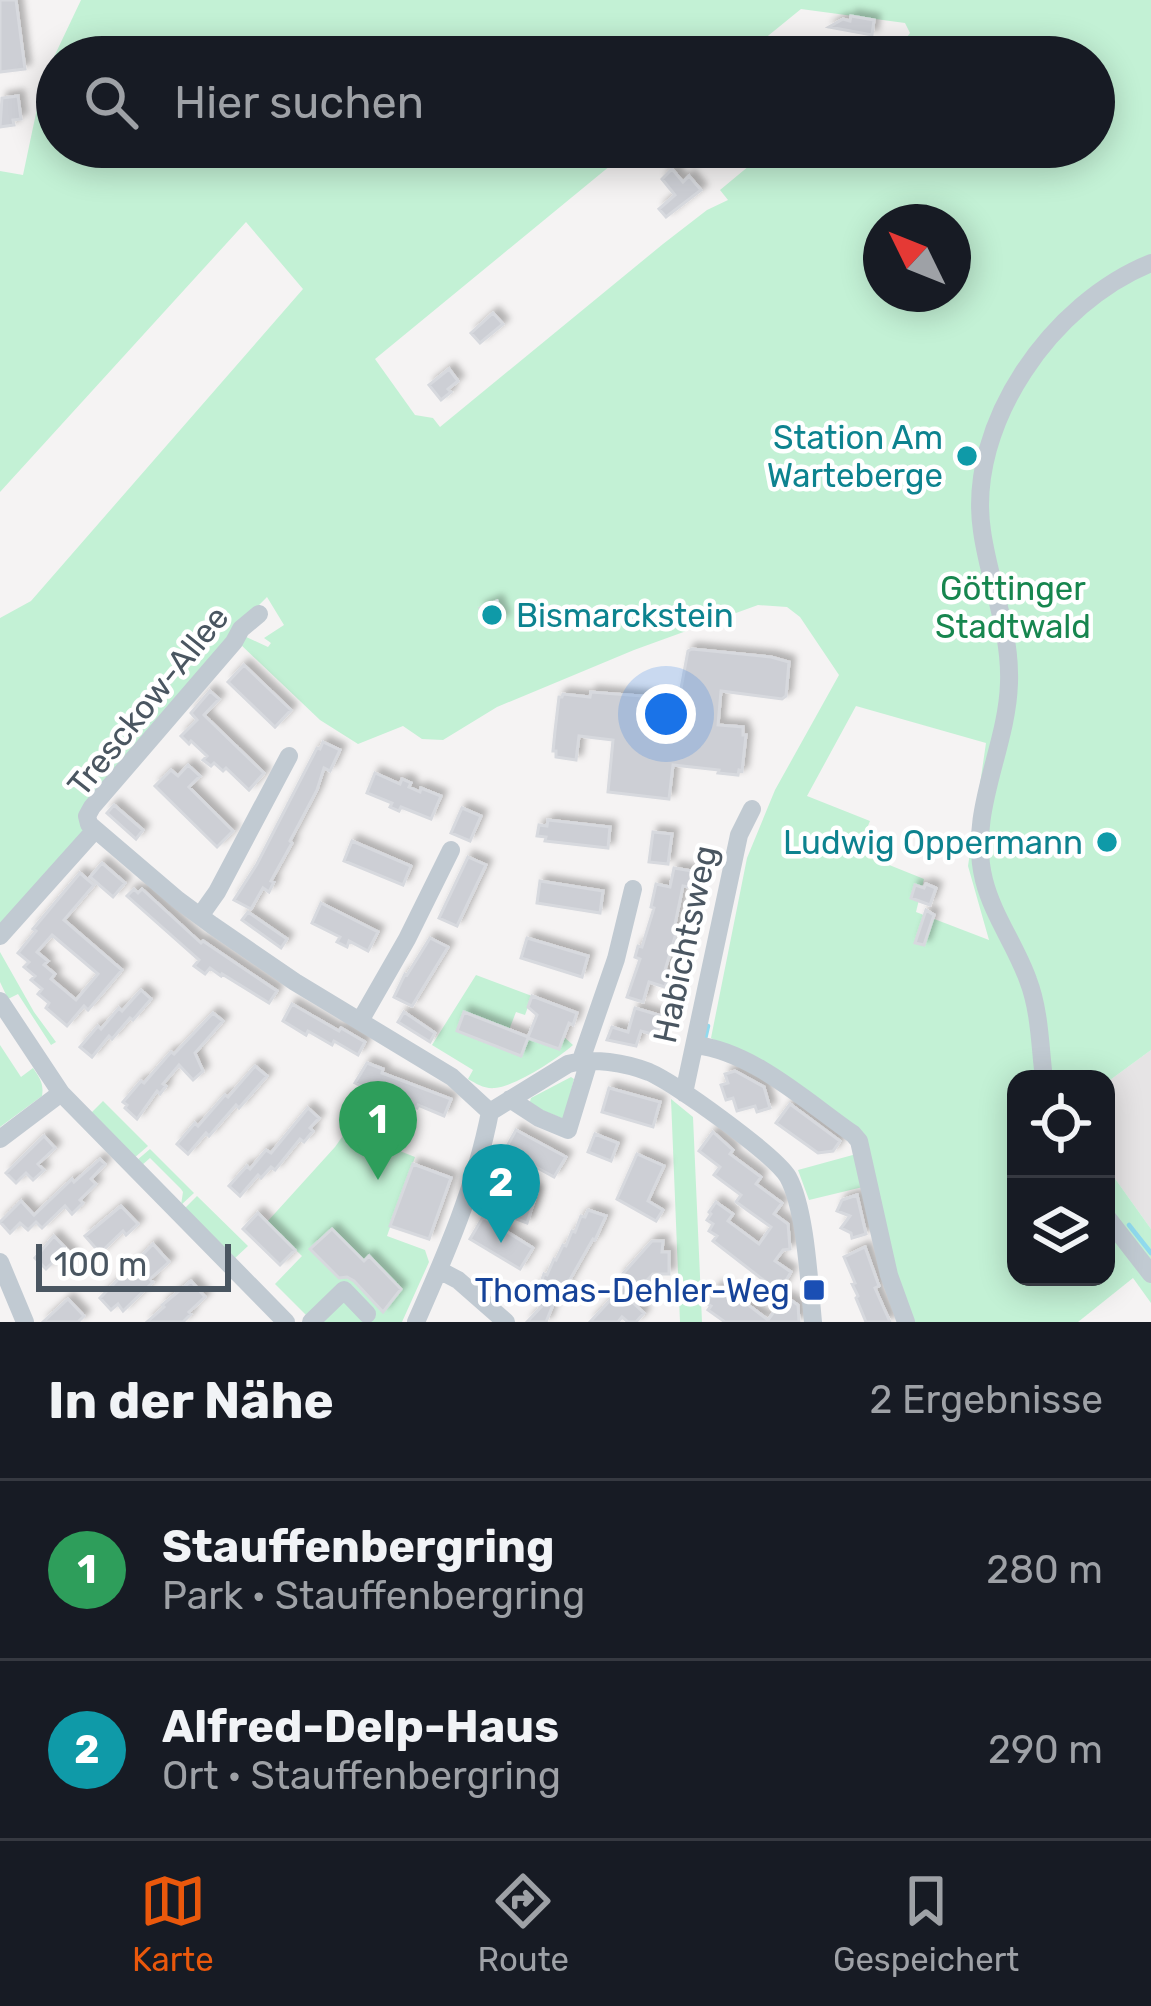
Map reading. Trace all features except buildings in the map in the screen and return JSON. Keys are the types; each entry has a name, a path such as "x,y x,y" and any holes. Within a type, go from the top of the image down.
{"street":[{"path":"1043,1070 1030,983 993,907 980,856 983,806 1008,708 1009,676 1005,630 982,528 981,475 1006,401 1037,352 1083,305 1151,263"},
{"name":"Tresckow-Allee","path":"0,936 94,831 87,816 92,807 241,629 259,614"},
{"path":"200,916 228,874 289,755"},
{"name":"Habichtsweg","path":"684,1094 739,835 752,809"},
{"path":"94,831 200,916 271,966 452,1077 490,1112"},
{"path":"360,1021 451,850"},
{"path":"510,1099 568,1130 633,889"},
{"path":"0,1001 61,1093 286,1322"},
{"path":"695,1045 742,1058 859,1141 889,1275 905,1322"},
{"path":"416,1322 475,1172 490,1112 568,1064 585,1061 645,1070 771,1157 788,1178 800,1217 813,1322"},
{"path":"0,1139 61,1093"},
{"path":"1115,1228 1151,1274"},
{"path":"0,1262 25,1322"},
{"path":"439,1270 458,1280 506,1322"},
{"path":"311,1322 344,1290 368,1314"}],"shaded area":[{"path":"1151,1050 1151,1229 1115,1179 1115,1076"}],"green space":[{"name":"Göttinger Stadtwald","path":"81,0 1151,0 1151,1050 1115,1076 1115,1070 1007,1070 1007,1286 1115,1286 1115,1179 1151,1229 1151,1303 1133,1278 1078,1322 910,1322 899,1294 867,1147 762,1066 711,1038 747,858 775,790 839,675 800,617 787,607 758,605 634,650 497,707 443,740 422,739 403,726 358,744 320,720 239,643 244,636 268,647 271,643 264,638 284,625 267,597 241,623 83,831 0,927 0,618 31,601 303,289 246,222 0,492 0,171 23,175 36,113 36,168 607,168 375,359 415,415 433,418 440,427 663,244 728,200 720,190 747,168 1115,168 1115,36 908,36 905,23 801,9 768,36 64,36","holes":["856,706 986,743 968,866 989,940 916,912 924,879 857,852 870,821 807,796"]},
{"path":"0,952 56,1042 51,1045 18,994 8,999 0,982"},
{"path":"476,975 532,996 525,1015 516,1012 509,1030 465,1013 458,1031 528,1037 558,1049 564,1037 573,1045 504,1086 487,1088 468,1079 473,1070 432,1045"},
{"path":"0,1045 21,1077 33,1068 41,1081 42,1096 0,1127"},
{"path":"571,1077 564,1119 529,1105 531,1098"},
{"path":"671,1099 693,1117 702,1322 680,1322"},
{"path":"103,1101 148,1146 133,1159 89,1115"},
{"path":"347,1130 415,1157 387,1236 425,1250 429,1262 402,1322 313,1322 275,1284 302,1256 267,1222"},
{"path":"150,1149 194,1193 181,1205 183,1192 150,1158 141,1166 136,1161"},
{"path":"860,1153 867,1186 809,1200 798,1170"},
{"path":"197,1196 248,1246 234,1259 184,1209"}],"waterway":[{"path":"705,1039 708,1026"},
{"path":"1129,1225 1151,1253"}],"place":[{"name":"Station Am Warteberge","path":"967,456"},
{"name":"Bismarckstein","path":"492,615"},
{"name":"Ludwig Oppermann","path":"1107,842"},
{"name":"Stauffenbergring","path":"378,1180"},
{"name":"Alfred-Delp-Haus","path":"501,1243"},
{"name":"Thomas-Dehler-Weg","path":"814,1290"}]}
